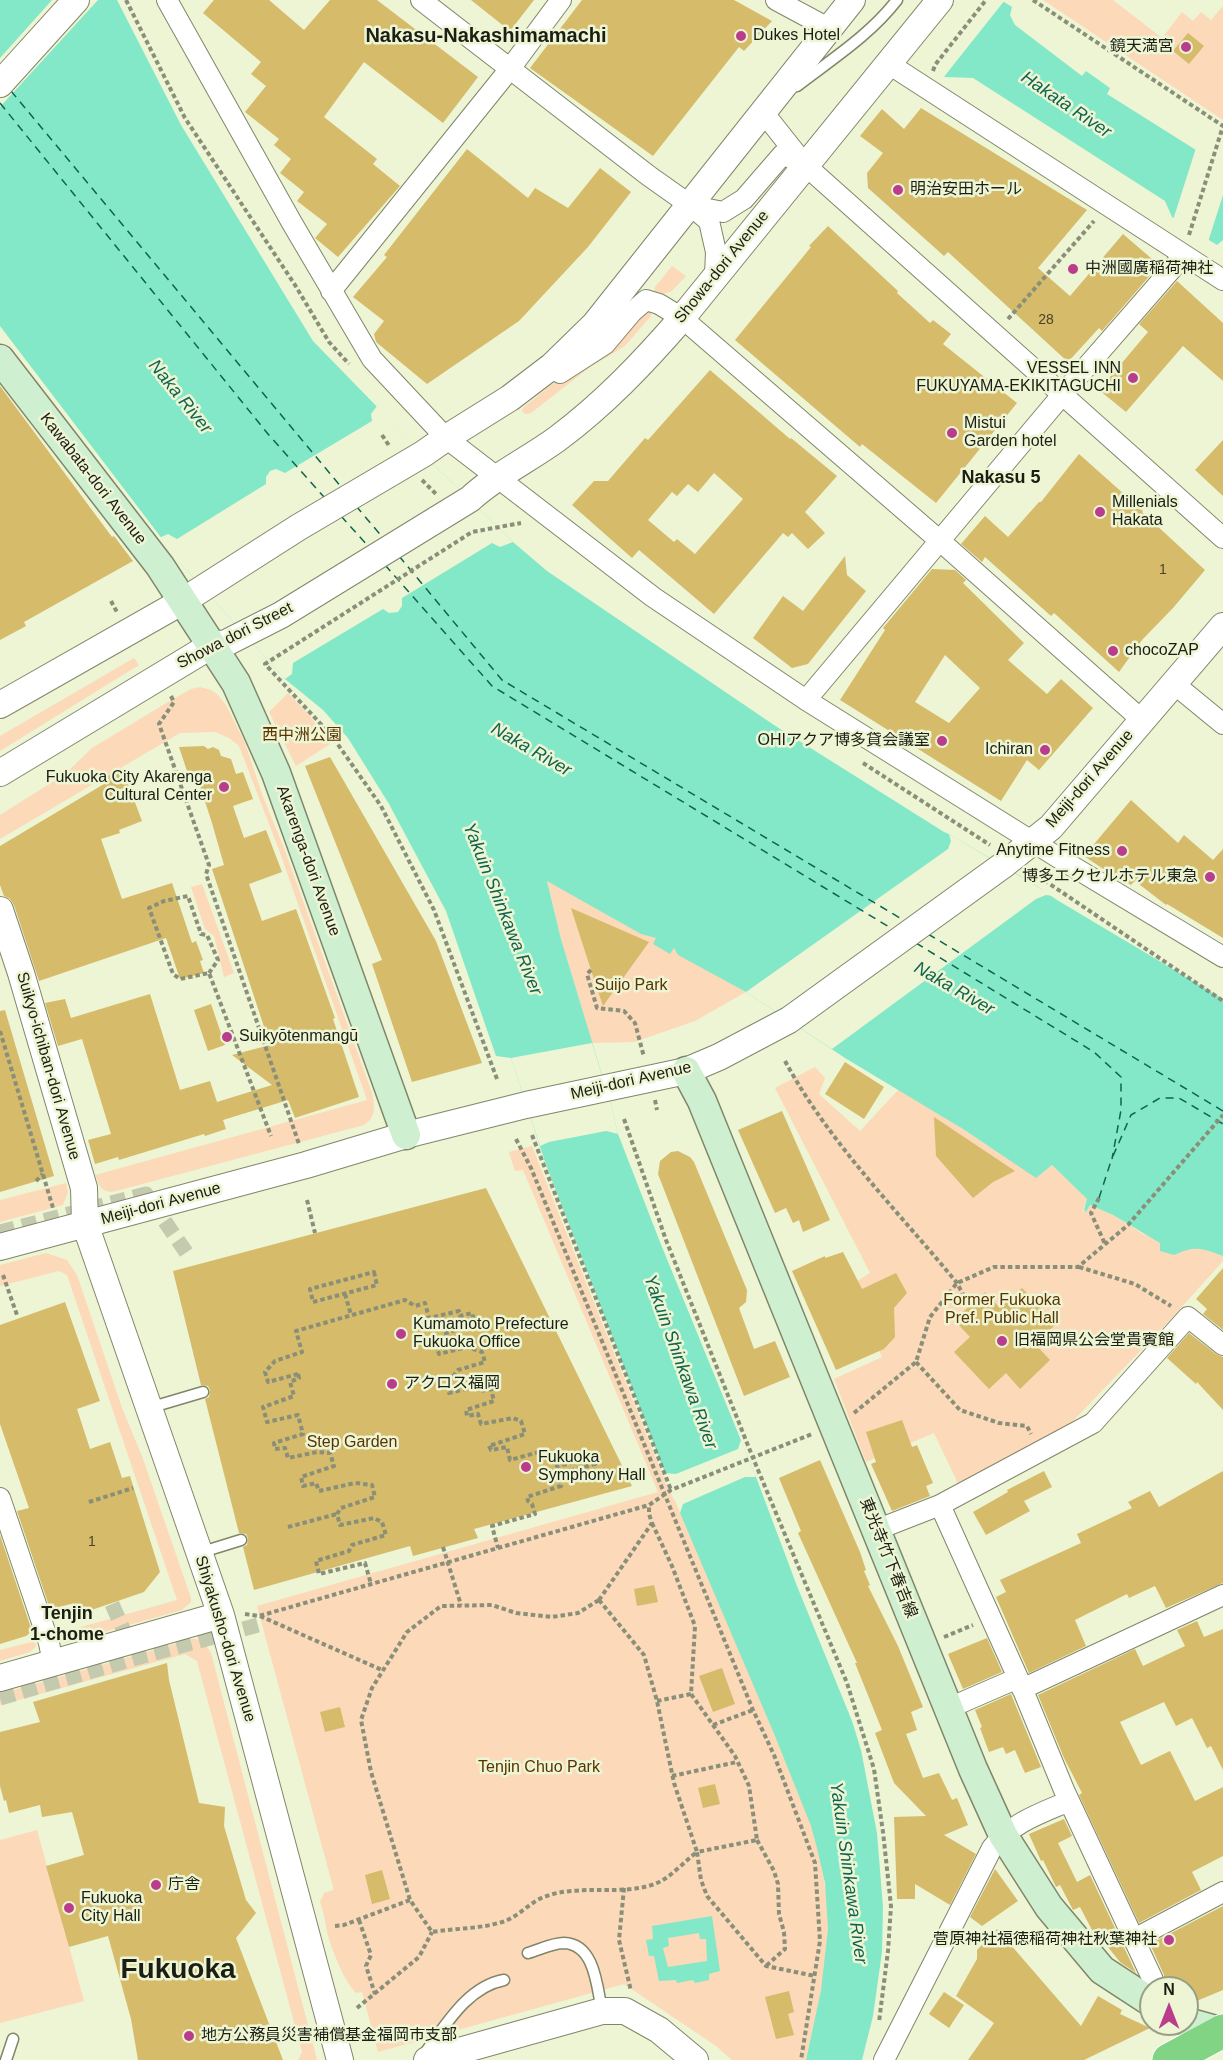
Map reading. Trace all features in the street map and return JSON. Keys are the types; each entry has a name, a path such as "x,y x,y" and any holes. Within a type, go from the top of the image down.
{"highway":[{"path":"1169,2060 1223,2032"}],"main road":[{"name":"Kawabata-dori Avenue","path":"0,359 160,566 193,594"},
{"name":"Akarenga-dori Avenue","path":"193,594 212,645 236,683 276,773 406,1135"},
{"name":"東光寺竹下春吉線","path":"686,1071 702,1101 973,1769 1003,1835 1049,1907 1102,1970 1139,1994"},
{"path":"1199,2025 1223,2032"}],"street":[{"path":"0,84 76,0"},
{"path":"166,0 372,359 446,438 653,597 806,700 1223,957"},
{"path":"421,0 709,221 716,252 715,275"},
{"path":"331,291 509,69 561,0"},
{"path":"0,705 193,594 252,555 415,459 510,398 552,366 595,324 841,14 776,0"},
{"name":"Showa-dori Avenue","path":"460,504 484,485 497,479 557,439 610,396 643,363 940,0"},
{"path":"894,57 1186,247 1223,280"},
{"path":"763,112 805,165 1223,538"},
{"path":"690,205 723,212 744,199 783,154 805,165"},
{"path":"806,700 1186,247"},
{"path":"552,366 560,373 605,344 632,312 646,300 659,304 682,318 939,540 1142,720"},
{"name":"Showa dori Street","path":"0,773 212,645 226,643 281,615 460,504"},
{"name":"Meiji-dori Avenue","path":"0,1247 306,1165 406,1135 526,1105 686,1071 718,1057 789,1020 1002,866 1051,826 1223,626"},
{"path":"1173,684 1223,724"},
{"name":"Suikyo-ichiban-dori Avenue","path":"0,910 21,973 84,1188 85,1224"},
{"name":"Shiyakusho-dori Avenue","path":"85,1224 221,1615 340,2060"},
{"path":"876,1530 940,1505 1093,1423 1188,1317 1223,1345"},
{"path":"0,1498 49,1643 53,1662"},
{"path":"940,1505 1020,1684 1069,1801 1151,1976"},
{"path":"949,1707 1020,1684 1223,1595"},
{"path":"0,1678 221,1615"},
{"path":"884,2060 992,1848 1015,1826 1069,1801"},
{"path":"1134,1939 1223,1892"},
{"path":"427,2060 613,2011 659,2030 695,2060"}],"lane":[{"path":"780,90 797,86 881,20 897,0"},
{"path":"149,1408 203,1392"},
{"path":"200,1553 241,1540"},
{"path":"528,1953 561,1943 573,1944 583,1950 590,1959 613,2011"},
{"path":"421,2060 464,2002 477,1990 504,1980"},
{"path":"6,2060 13,2039"}],"path":[{"path":"126,0 185,118 295,285 329,342 352,368"},
{"path":"932,71 986,0"},
{"path":"1033,0 1223,126 1186,247"},
{"path":"1005,322 1098,216"},
{"path":"382,435 415,459 460,504 472,532"},
{"path":"497,1079 434,910 381,806 332,736 265,664 472,532 519,522"},
{"path":"159,724 209,865 206,874 306,1165"},
{"path":"1044,880 1223,1001"},
{"path":"188,896 201,934 207,935 218,960 209,973 180,979 173,974 149,908 164,901 188,896"},
{"path":"591,970 587,974 597,1008 624,1011 635,1023 657,1110"},
{"path":"209,973 271,1136"},
{"path":"0,1031 56,1217"},
{"path":"785,1061 802,1094 855,1163 957,1283 969,1306"},
{"path":"1078,1267 1128,1225 1223,1115"},
{"path":"624,1119 666,1240 751,1459 847,1683 874,1769 891,1906 888,1951 877,2027"},
{"path":"532,1135 671,1490"},
{"path":"516,1139 531,1168 753,1710 774,1755 815,1863 820,1941 801,2060"},
{"path":"36,1181 43,1174"},
{"path":"1099,1198 1091,1213 1105,1244"},
{"path":"307,1200 315,1233"},
{"path":"259,1616 650,1505 671,1490 849,1418 916,1362 930,1317 957,1283 994,1267 1078,1267 1135,1284 1188,1317"},
{"path":"374,1272 377,1285 345,1294 313,1302 310,1289 374,1272"},
{"path":"3,1275 17,1315"},
{"path":"345,1294 351,1315"},
{"path":"371,1584 365,1563 319,1574 316,1561 350,1551 352,1545 386,1534 382,1522 374,1518 340,1525 337,1514 340,1508 375,1497 372,1485 355,1483 319,1491 316,1483 303,1486 301,1477 334,1466 330,1453 317,1452 288,1458 285,1448 275,1449 274,1443 303,1434 298,1415 267,1422 263,1407 294,1396 290,1382 300,1378 298,1374 268,1382 265,1372 275,1361 302,1352 296,1331 351,1315 405,1300 415,1306 425,1303 429,1318 459,1311 460,1316 472,1313 475,1324 446,1333 448,1340 436,1344 439,1354 467,1347 482,1352 485,1362 458,1370 447,1384 449,1393 478,1386 480,1391 491,1389 494,1401 465,1410 467,1416 478,1414 481,1424 513,1418 521,1421 525,1434 489,1446 490,1450 507,1447 510,1460 546,1450 553,1454 556,1466 594,1458 596,1464 558,1474 561,1485 527,1497 535,1514 492,1526 498,1548"},
{"path":"916,1362 960,1410 999,1423 1027,1426 1041,1451"},
{"path":"89,1502 134,1488"},
{"path":"650,1505 649,1514 652,1523 672,1566 695,1626 691,1694 737,1762 749,1786 757,1840 774,1871 778,1884 779,1914 784,1932 785,1949 766,1966"},
{"path":"288,1527 337,1514"},
{"path":"432,1932 410,1900 371,1772 361,1720 372,1688 407,1632 441,1606 492,1605 516,1614 552,1617 578,1613 599,1600 652,1523"},
{"path":"443,1547 460,1605"},
{"path":"599,1600 644,1655 657,1701 672,1776 697,1852 701,1880 707,1896 766,1966 814,1976"},
{"path":"221,1615 259,1616 382,1670"},
{"path":"924,1645 991,1618"},
{"path":"657,1701 691,1694"},
{"path":"713,1725 753,1710"},
{"path":"672,1776 737,1762"},
{"path":"432,1932 478,1928 507,1920 544,1897 575,1891 624,1888 632,1890 659,1883 697,1852 757,1840"},
{"path":"613,2011 631,1989 619,1940 624,1888"},
{"path":"335,1926 359,1920 410,1900"},
{"path":"359,1920 371,1954 366,1966 375,1994"},
{"path":"357,2008 419,1957 432,1932"}],"green space":[{"path":"1043,0 1113,0 1162,38 1182,12 1193,21 1201,12 1211,20 1223,6 1223,120"},
{"path":"672,266 686,276 672,291 657,296 654,292 655,287"},
{"path":"648,310 651,316 625,346 590,367 531,413 525,414 522,411 551,385 585,367 643,311"},
{"path":"134,658 139,665 0,751 0,736"},
{"path":"200,687 218,695 226,705 245,743 372,1093 374,1111 371,1119 364,1125 111,1192 100,1186 95,1175 367,1100 279,850 239,746 229,738 215,732 180,733 0,839 0,815 65,774 92,748 191,689"},
{"name":"西中洲公園","path":"288,693 310,716 330,744 296,766 269,712"},
{"name":"Suijo Park","path":"547,880 656,938 746,992 695,1021 634,1042 592,1043 561,939"},
{"path":"202,884 234,973 224,977 214,936 205,929 191,887"},
{"name":"Former Fukuoka Pref. Public Hall","path":"815,1067 825,1078 819,1094 860,1131 900,1088 1036,1177 1052,1165 1087,1199 1083,1210 1085,1212 1090,1205 1113,1215 1143,1234 1189,1248 1199,1247 1223,1256 1223,1261 1068,1426 960,1488 934,1433 866,1462 834,1379 882,1357 849,1286 870,1273 775,1088"},
{"name":"Tenjin Chuo Park","path":"532,1146 664,1479 674,1500 682,1504 785,1760 790,1764 789,1771 817,1834 828,1926 826,1959 806,2060 732,2060 716,2046 624,1984 378,2052 362,1992 356,1993 347,1981 329,1939 320,1902 324,1893 333,1890 333,1887 257,1606 658,1492 523,1170 515,1171 509,1152"},
{"path":"66,1183 68,1192 63,1205 0,1222 0,1200"},
{"path":"46,1253 67,1260 77,1275 122,1408 142,1456 191,1598 191,1602 182,1610 65,1643 59,1640 55,1627 63,1632 177,1600 67,1275 59,1271 0,1286 0,1265"},
{"path":"34,1634 36,1646 30,1652 0,1661 0,1650 31,1642"},
{"path":"192,1639 201,1641 211,1653 317,2060 298,2060 302,2052 197,1661 185,1654 0,1705 0,1694"},
{"path":"37,1830 84,2001 0,2023 0,1840"}],"water":[{"path":"0,0 117,0 181,125 313,341 423,454 513,542 547,571 774,725 944,832 1223,999 1223,1256 1199,1249 1174,1255 1160,1251 1160,1243 1113,1215 1090,1205 1086,1212 1084,1210 1087,1199 1052,1165 1036,1178 963,1129 845,1058 746,992 678,955 674,948 670,954 653,944 656,938 641,934 547,881 561,939 618,1134 756,1477 852,1721 861,1750 877,1833 883,1907 882,1952 873,2016 862,2060 806,2060 821,1990 828,1929 825,1883 811,1826 680,1513 672,1485 665,1473 545,1162 511,1058 496,1056 446,911 389,804 348,738 323,710 285,679 182,565 0,326"},
{"name":"Hakata River","path":"1001,0 1012,7 1010,15 1015,25 1082,76 1086,71 1110,88 1107,94 1223,167 1223,240 1217,245 1172,217 1165,201 973,78 945,77 932,68"},
{"path":"712,1916 720,1971 709,1974 709,1980 695,1983 693,1980 677,1983 676,1980 659,1981 654,1956 649,1956 646,1940 653,1939 652,1926","holes":["699,1933 700,1939 706,1939 707,1961 668,1967 663,1948 669,1946 668,1938"]}],"pier":[{"path":"52,0 98,0 0,107 0,58"},
{"path":"822,0 1005,0 943,78"},
{"path":"1196,148 1223,164 1223,195 1208,242 1173,220"},
{"path":"377,406 513,542 500,547 492,543 402,598 402,606 398,612 389,613 383,609 293,663 292,674 285,679 159,538 168,534 177,539 266,484 266,477 270,471 276,469 285,473 372,421 371,414"},
{"path":"949,834 1053,896 1046,895 1036,899 832,1049 746,992 948,849 951,841"},
{"path":"592,1043 618,1134 606,1131 549,1142 540,1146 511,1058"},
{"path":"741,1440 756,1477 745,1477 683,1504 680,1513 665,1473 676,1474 738,1449"}],"building":[{"path":"214,0 269,0 304,30 330,0 377,0 478,77 443,123 364,62 324,117 377,159 373,164 400,186 338,257 315,238 327,224 297,201 304,192 280,173 291,159 274,145 279,139 245,112 266,86 251,74 261,62 203,13"},
{"path":"471,0 534,0 510,31"},
{"path":"582,0 734,0 772,21 744,51 739,47 653,156 530,68"},
{"path":"1188,33 1204,46 1189,64 1173,51"},
{"path":"921,108 1087,210 1038,268 1070,296 1123,234 1159,265 1102,331 1099,328 1068,362 948,252 944,256 868,188 867,173 883,153 860,136 882,109 904,129"},
{"path":"467,149 528,198 535,188 568,208 600,168 631,192 588,247 519,321 427,384 376,342 374,334 384,321 353,297 387,257 384,255"},
{"path":"828,226 930,323 933,320 951,334 943,344 1017,403 936,503 862,444 860,447 735,340 811,247 809,246"},
{"path":"1177,281 1223,323 1223,381 1183,346 1126,412 1099,390 1148,332 1139,324"},
{"path":"710,370 837,476 805,512 825,533 808,549 792,533 788,537 783,533 714,614 639,550 632,558 572,505 594,481 608,481 645,438 648,440","holes":["714,473 743,499 695,554 677,539 674,542 648,520 672,492 677,496 688,484 698,492"]},
{"path":"0,386 112,537 114,536 133,561 24,622 26,626 0,640"},
{"path":"1223,440 1223,496 1195,470"},
{"path":"1079,454 1205,570 1142,640 1119,672 1054,613 1051,616 985,557 982,562 961,544 985,516 1008,537 1041,502"},
{"path":"845,556 847,575 866,591 808,664 792,668 753,638 783,596 803,611"},
{"path":"932,569 955,570 966,580 963,583 1024,643 1008,660 1047,694 1061,679 1093,708 1039,770 1027,760 1001,801 840,700 885,630 883,628","holes":["945,655 980,688 949,723 915,702"]},
{"path":"204,746 208,749 213,747 219,750 221,756 231,759 236,774 243,772 253,799 233,806 244,838 266,830 282,872 249,884 262,921 296,909 335,1018 333,1019 359,1097 295,1118 288,1100 223,1120 226,1129 205,1136 204,1134 119,1160 118,1157 95,1164 88,1140 111,1134 82,1039 58,1046 45,1003 65,999 71,1018 150,994 180,1090 210,1081 217,1102 272,1085 232,1055 270,1045 212,869 224,865 212,823 195,771 188,774 179,747"},
{"path":"330,757 436,941 482,1063 412,1082 372,964 382,960 305,766"},
{"path":"122,768 142,821 119,830 120,833 101,839 122,899 172,883 192,943 196,941 203,960 200,961 204,973 180,979 166,938 39,981 14,905 4,896 0,885 0,846 104,784 102,779"},
{"path":"1131,800 1178,843 1184,835 1213,860 1223,849 1223,938 1166,905 1135,881 1131,885 1125,881 1124,883 1084,856"},
{"path":"571,908 649,942 603,1006 591,970"},
{"path":"211,1004 225,1045 208,1051 194,1010"},
{"path":"5,1010 54,1176 0,1192 0,1011"},
{"path":"845,1062 884,1087 864,1119 825,1094"},
{"path":"782,1111 830,1220 803,1232 799,1220 793,1223 786,1208 775,1213 738,1130"},
{"path":"934,1117 1015,1171 993,1182 973,1198 936,1156"},
{"path":"678,1151 690,1157 694,1162 747,1290 746,1302 739,1308 754,1349 775,1341 790,1377 744,1396 658,1174 660,1161 671,1152"},
{"name":"Step Garden","path":"486,1188 632,1486 474,1529 478,1538 413,1556 410,1546 254,1590 243,1547 247,1545 248,1538 246,1534 239,1533 205,1399 209,1397 210,1390 208,1386 201,1385 173,1271"},
{"path":"843,1252 862,1289 896,1273 907,1293 894,1308 895,1337 884,1349 836,1370 792,1271 825,1256 825,1258"},
{"path":"1223,1268 1223,1330 1203,1314 1207,1309 1196,1299"},
{"name":"旧福岡県公会堂貴賓館","path":"1022,1288 1056,1324 1035,1344 1050,1360 1020,1389 1006,1373 989,1389 954,1352 970,1337 954,1320 985,1292 1000,1308"},
{"path":"65,1302 100,1401 77,1409 90,1449 110,1442 122,1478 130,1476 160,1572 144,1592 74,1616 71,1604 50,1609 17,1511 29,1508 0,1424 0,1325"},
{"path":"1189,1333 1223,1357 1223,1410 1197,1382 1196,1384 1167,1358"},
{"path":"902,1420 912,1447 917,1445 933,1483 926,1486 930,1496 892,1511 871,1464 876,1462 866,1432"},
{"path":"820,1460 860,1552 870,1585 868,1586 898,1646 923,1707 911,1712 917,1730 906,1734 923,1778 939,1773 952,1800 957,1798 968,1825 944,1835 976,1854 950,1905 915,1884 915,1899 897,1899 894,1817 926,1816 894,1783 875,1733 882,1730 855,1663 857,1663 798,1533 801,1531 779,1478"},
{"path":"1044,1471 1052,1487 1024,1501 1030,1511 986,1535 973,1512 1008,1492 1007,1490"},
{"path":"1223,1471 1223,1583 1166,1608 1155,1586 1129,1598 1127,1594 1075,1620 1086,1646 1029,1673 996,1597 1006,1592 1000,1580 1081,1543 1077,1534 1132,1508 1128,1502 1150,1491 1159,1507"},
{"path":"0,1535 32,1631 26,1636 0,1644"},
{"path":"654,1585 658,1602 637,1606 634,1589"},
{"path":"1197,1621 1204,1637 1223,1629 1223,1770 1211,1746 1207,1748 1192,1718 1176,1726 1164,1702 1120,1722 1141,1765 1170,1751 1195,1801 1223,1787 1223,1856 1192,1872 1201,1890 1139,1923 1079,1795 1082,1793 1064,1758 1038,1695 1135,1649 1143,1666 1185,1646 1177,1630"},
{"path":"987,1638 1002,1672 963,1689 948,1654"},
{"name":"庁舎","path":"167,1663 169,1680 199,1803 225,1807 224,1826 246,1900 256,1913 236,1938 283,2060 138,2060 131,2019 108,1936 69,1947 46,1866 84,1855 72,1812 42,1817 40,1805 9,1813 6,1800 4,1801 0,1786 0,1732 40,1722 33,1702"},
{"path":"722,1668 735,1704 713,1712 699,1676"},
{"path":"1011,1694 1041,1767 1025,1773 1015,1750 1006,1754 1003,1747 989,1752 975,1710"},
{"path":"340,1707 345,1727 325,1732 320,1712"},
{"path":"715,1784 720,1804 703,1808 698,1788"},
{"path":"1064,1819 1072,1836 1058,1843 1077,1882 1090,1875 1136,1973 1120,1962 1095,1931 1093,1932 1080,1907 1073,1910 1060,1885 1056,1887 1043,1860 1041,1861 1029,1834"},
{"path":"995,1869 1018,1901 982,1926 970,1917"},
{"path":"382,1870 390,1899 372,1904 365,1875"},
{"path":"1223,1906 1223,1990 1199,2000 1199,1976 1164,1976 1150,1944"},
{"path":"997,1929 1081,2026 1098,1996 1122,2010 1120,2014 1139,2023 1139,2033 1084,2060 968,2060 994,2023 956,1996 977,1959 977,1950"},
{"path":"789,1991 794,2012 788,2014 794,2035 776,2039 765,1997"},
{"path":"944,1992 964,2005 949,2028 929,2014"}],"ferry route":[{"path":"11,91 342,488"},
{"path":"0,103 268,434 324,497"},
{"path":"356,506 384,539"},
{"path":"341,516 368,546"},
{"path":"399,556 502,680 905,921"},
{"path":"385,565 492,686 894,930"},
{"path":"928,934 1223,1111"},
{"path":"916,943 1094,1052 1121,1077 1121,1110 1112,1159"},
{"path":"1113,1156 1131,1115 1160,1098 1179,1098 1223,1124"},
{"path":"1099,1198 1111,1161"}],"tunnel":[{"path":"0,1232 146,1194 190,1258"},
{"path":"112,1604 131,1647"},
{"path":"0,1698 258,1625"}],"place":[{"name":"Dukes Hotel","path":"741,36"},
{"name":"鏡天満宮","path":"1186,47"},
{"name":"明治安田ホール","path":"898,190"},
{"name":"中洲國廣稲荷神社","path":"1073,269"},
{"name":"VESSEL INN FUKUYAMA-EKIKITAGUCHI","path":"1133,378"},
{"name":"Mistui Garden hotel","path":"952,433"},
{"name":"Millenials Hakata","path":"1100,512"},
{"name":"chocoZAP","path":"1113,651"},
{"name":"OHIアクア博多貸会議室","path":"942,741"},
{"name":"Ichiran","path":"1045,750"},
{"name":"Fukuoka City Akarenga Cultural Center","path":"224,787"},
{"name":"Anytime Fitness","path":"1122,851"},
{"name":"博多エクセルホテル東急","path":"1210,877"},
{"name":"Suikyōtenmangū","path":"227,1037"},
{"name":"Kumamoto Prefecture Fukuoka Office","path":"401,1334"},
{"name":"旧福岡県公会堂貴賓館","path":"1002,1341"},
{"name":"アクロス福岡","path":"392,1384"},
{"name":"Fukuoka Symphony Hall","path":"526,1467"},
{"name":"庁舎","path":"156,1885"},
{"name":"Fukuoka City Hall","path":"69,1908"},
{"name":"菅原神社福徳稲荷神社秋葉神社","path":"1169,1940"},
{"name":"地方公務員災害補償基金福岡市支部","path":"189,2036"}],"district":[{"name":"Nakasu-Nakashimamachi","path":"486,36"},
{"name":"Nakasu 5","path":"1001,478"},
{"name":"Tenjin 1-chome","path":"67,1624"},
{"name":"Fukuoka","path":"178,1970"}],"water label":[{"name":"Naka River","path":"180,397"},
{"name":"Naka River","path":"531,750"},
{"name":"Yakuin Shinkawa River","path":"502,909"},
{"name":"Naka River","path":"954,989"},
{"name":"Yakuin Shinkawa River","path":"680,1362"},
{"name":"Yakuin Shinkawa River","path":"848,1873"}]}
